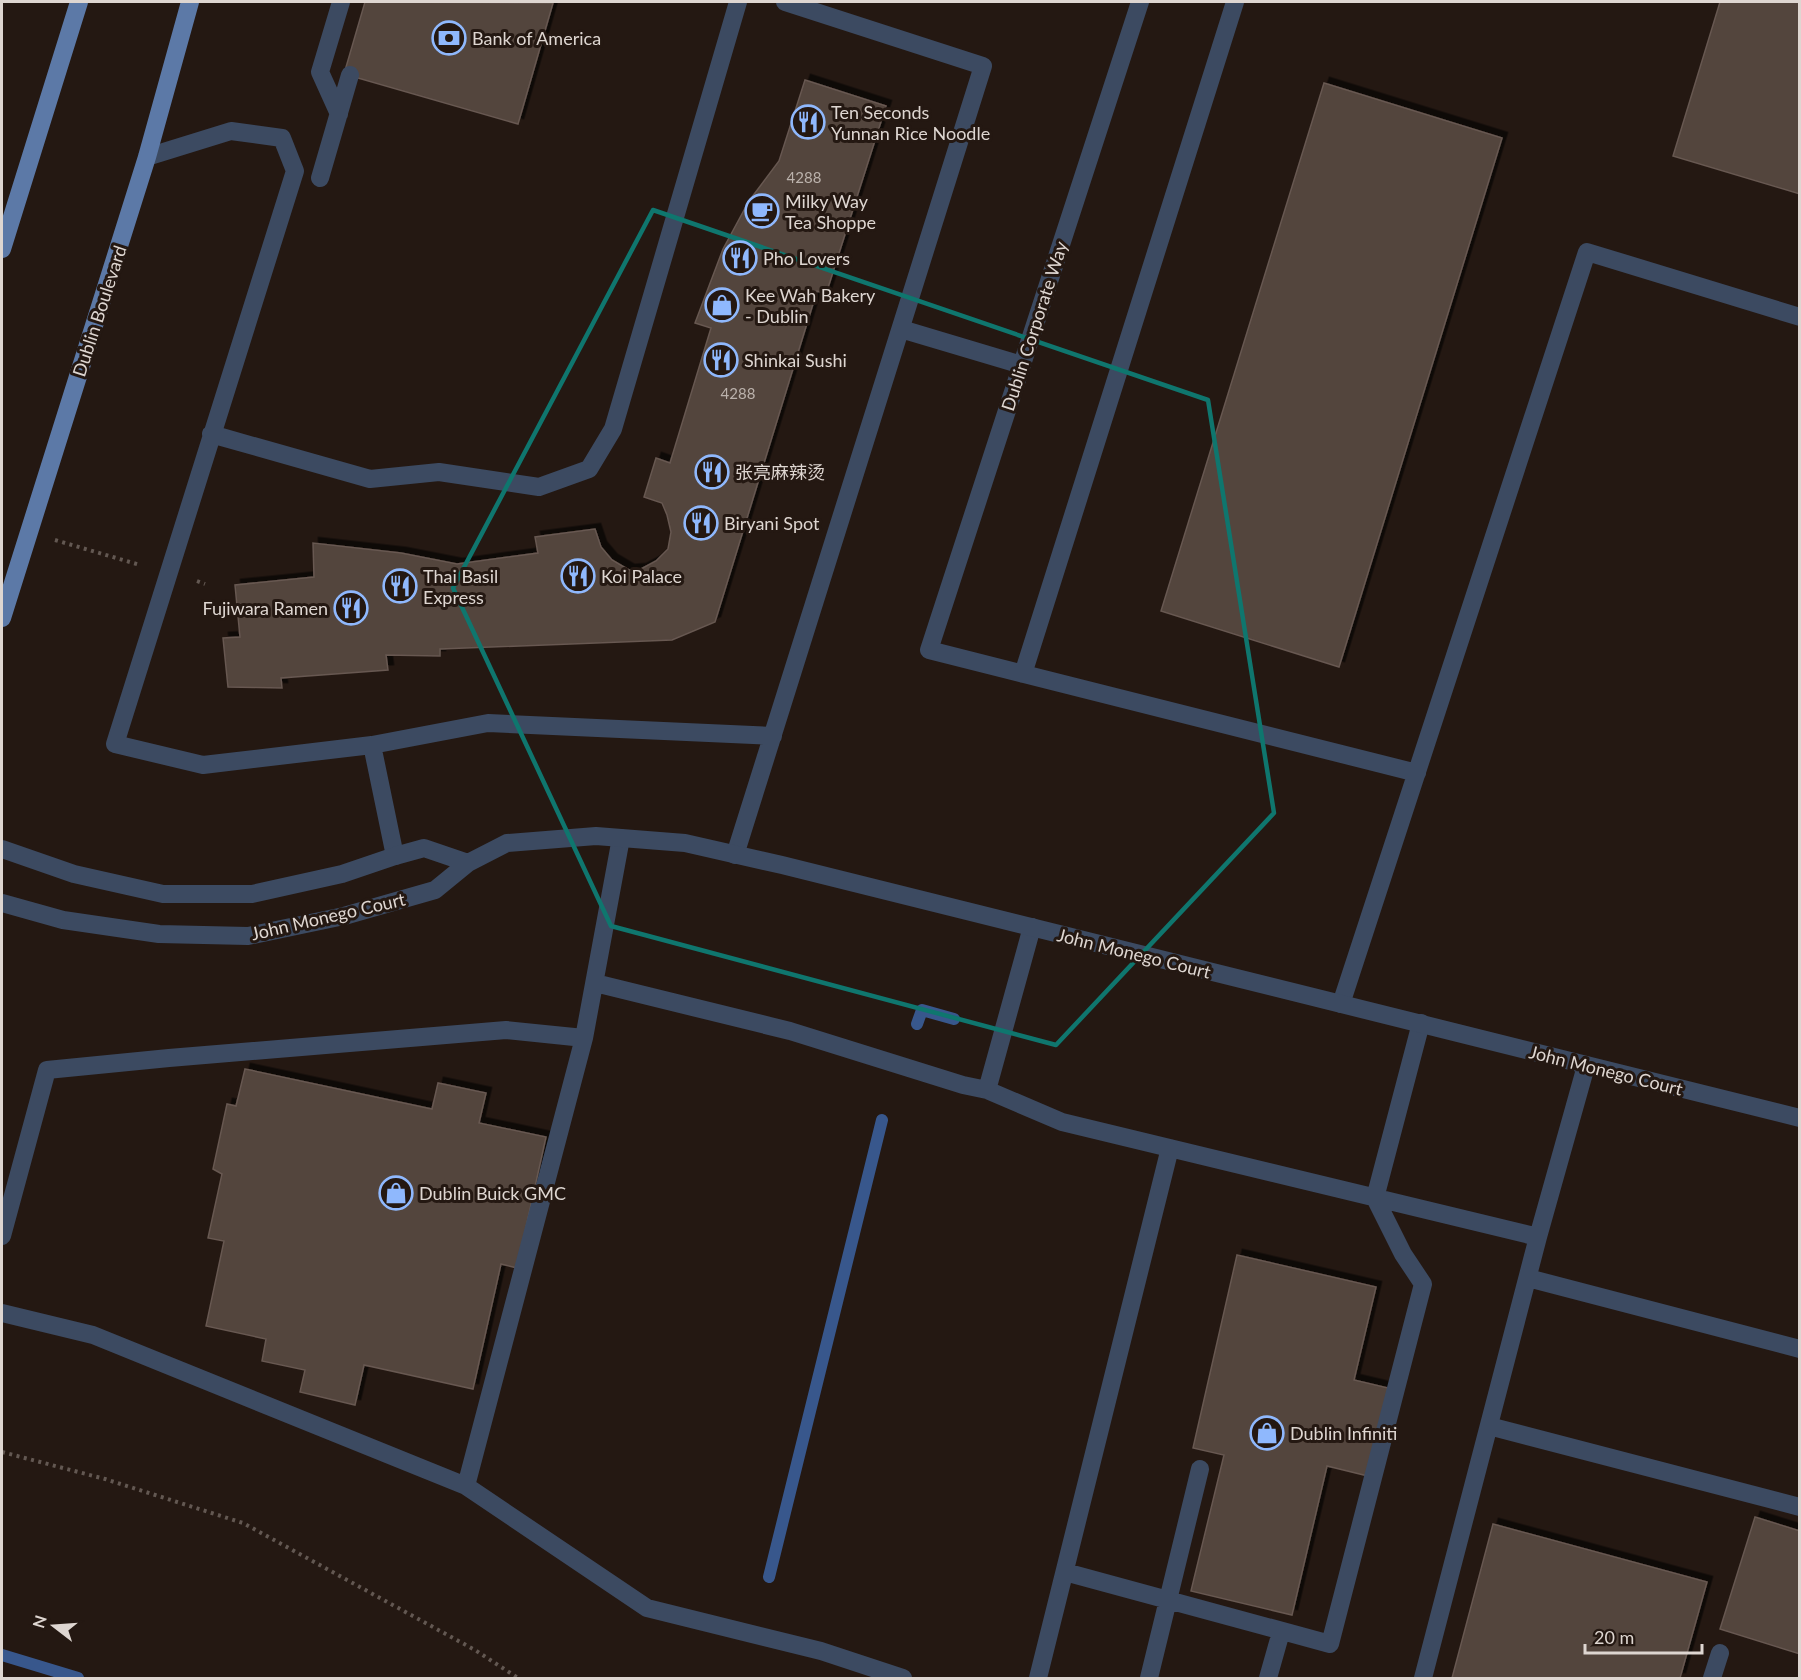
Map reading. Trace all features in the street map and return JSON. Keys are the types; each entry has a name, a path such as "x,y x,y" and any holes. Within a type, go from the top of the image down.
{"main road":[{"path":"2,249 79,2"},
{"name":"Dublin Boulevard","path":"2,618 147,157 190,2"}],"street":[{"path":"339,114 320,72 341,2"},
{"path":"211,434 370,479 439,472 539,487 589,469 613,429 738,2"},
{"path":"735,855 983,66 785,2"},
{"name":"Dublin Corporate Way","path":"1023,674 929,650 1140,2"},
{"path":"1235,2 1023,674 1416,773"},
{"path":"320,178 350,75"},
{"path":"147,157 231,131 282,138 295,171 115,744 202,765 372,745 488,723 773,736"},
{"path":"1341,1004 1587,252 1800,317"},
{"path":"901,329 1022,365"},
{"path":"372,745 395,856"},
{"name":"John Monego Court","path":"2,903 63,920 159,934 248,936 344,916 435,890 468,863 507,843 596,836 685,843 1800,1118"},
{"path":"466,1486 584,1038 621,838"},
{"name":"John Monego Court","path":"2,849 74,874 163,894 252,894 342,874 424,848 468,863"},
{"path":"987,1090 1032,927"},
{"path":"595,983 790,1031 987,1090 1062,1122 1539,1238"},
{"path":"1065,1572 1330,1644 1424,1284 1403,1254 1375,1198 1420,1023"},
{"path":"2,1236 47,1070 506,1030 584,1038"},
{"path":"1423,1678 1586,1066"},
{"path":"1038,1678 1170,1148"},
{"path":"1528,1278 1800,1349"},
{"path":"2,1313 93,1335 466,1486 646,1608 821,1651 903,1678"},
{"path":"1489,1426 1800,1507"},
{"path":"1149,1678 1200,1469"},
{"path":"1269,1678 1281,1632"},
{"path":"1712,1678 1720,1653"}],"path":[{"path":"29,533 205,584"},
{"path":"2,1452 105,1479 243,1523 475,1650 518,1678"}],"highlighted area":[{"path":"653,210 1208,400 1274,813 1056,1045 611,926 453,588"}],"building":[{"name":"Bank of America","path":"365,2 553,3 518,124 344,74"},
{"path":"1720,2 1800,2 1800,194 1673,156"},
{"path":"805,80 886,106 826,294 817,291 715,622 672,640 440,649 440,656 386,655 388,670 281,678 282,688 228,687 223,638 240,637 235,585 314,577 313,543 401,553 457,564 538,553 535,537 595,529 601,547 612,560 629,570 641,569 656,561 668,549 671,532 662,503 644,497 656,458 670,463 711,328 695,323 723,249 749,201 779,161"},
{"path":"1324,83 1502,138 1339,667 1161,611"},
{"path":"245,1069 432,1109 438,1083 486,1093 479,1123 546,1137 517,1268 501,1264 473,1389 364,1365 355,1405 300,1392 305,1370 262,1361 266,1339 206,1326 224,1241 208,1238 222,1174 213,1169 227,1104 236,1106"},
{"path":"1237,1255 1376,1287 1354,1380 1388,1388 1368,1476 1327,1466 1292,1615 1191,1591 1224,1455 1193,1448"},
{"path":"1755,1517 1800,1531 1800,1654 1720,1629"},
{"path":"1493,1524 1707,1582 1680,1678 1452,1678"}],"waterway":[{"path":"917,1024 922,1010 954,1019"},
{"path":"769,1577 882,1120"},
{"path":"2,1655 78,1678"}],"place":[{"name":"Bank of America","path":"449,38"},
{"name":"Ten Seconds Yunnan Rice Noodle","path":"808,122"},
{"name":"Milky Way Tea Shoppe","path":"762,211"},
{"name":"Pho Lovers","path":"740,258"},
{"name":"Kee Wah Bakery - Dublin","path":"722,305"},
{"name":"Shinkai Sushi","path":"721,360"},
{"name":"张亮麻辣烫","path":"712,472"},
{"name":"Biryani Spot","path":"701,523"},
{"name":"Koi Palace","path":"578,576"},
{"name":"Thai Basil Express","path":"400,586"},
{"name":"Fujiwara Ramen","path":"351,608"},
{"name":"Dublin Buick GMC","path":"396,1193"},
{"name":"Dublin Infiniti","path":"1267,1433"}]}
